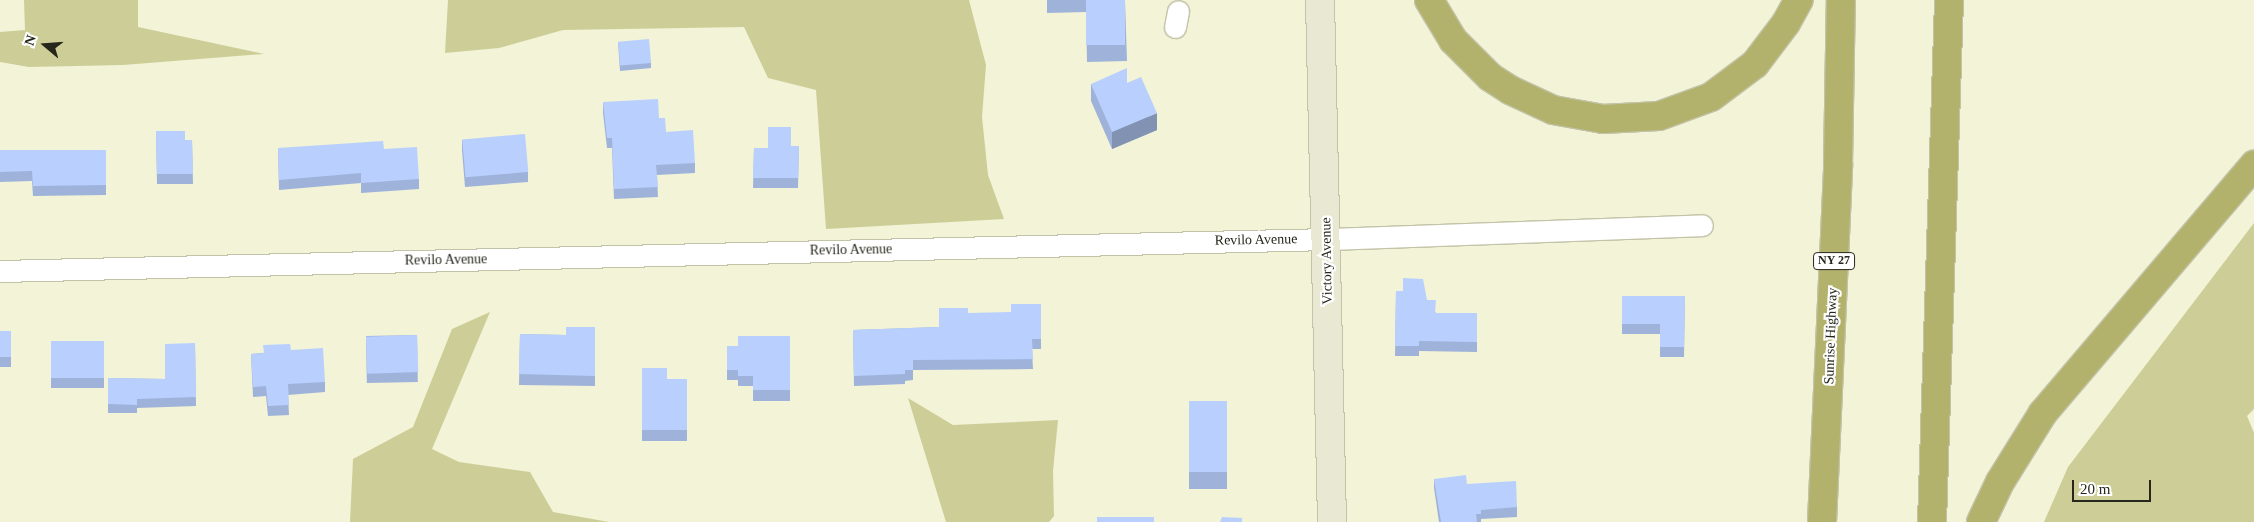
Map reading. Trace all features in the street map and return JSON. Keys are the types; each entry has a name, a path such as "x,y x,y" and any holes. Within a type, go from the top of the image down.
{"highway":[{"path":"1429,0 1453,40 1490,77 1510,90 1553,110 1603,119 1659,116 1711,97 1755,64 1786,23 1799,0"},
{"name":"Sunrise Highway","path":"1822,522 1838,164 1841,0"},
{"path":"1932,522 1949,0"},
{"path":"1982,522 2000,482 2043,413 2254,165"}],"street":[{"name":"Victory Avenue","path":"1320,0 1327,239 1332,522"},
{"name":"Revilo Avenue","path":"0,271 1327,239 1702,225"}],"green space":[{"path":"24,0 138,0 138,27 264,54 123,65 29,67 0,62 0,32 25,30"},
{"path":"448,0 969,0 986,65 982,117 988,175 1004,219 826,229 816,90 768,78 744,27 563,30 499,48 445,53"},
{"path":"2254,223 2254,409 2247,416 2254,433 2254,522 2044,522 2068,467"},
{"path":"490,312 432,449 459,462 530,472 553,512 609,522 350,522 353,459 413,427 452,329"},
{"path":"908,398 953,425 1058,420 1053,471 1054,516 1049,522 946,522"}],"building":[{"path":"1086,0 1125,0 1125,45 1086,45"},
{"path":"649,39 651,63 620,66 618,42"},
{"path":"1127,68 1127,83 1141,77 1157,113 1112,132 1091,84"},
{"path":"658,99 659,118 665,118 666,132 693,130 695,163 656,165 658,187 614,189 612,138 607,138 603,102"},
{"path":"768,127 791,127 791,146 799,146 798,178 753,178 754,148 768,148"},
{"path":"156,131 185,131 185,140 192,140 193,174 157,174"},
{"path":"525,134 528,172 466,177 462,139"},
{"path":"383,141 384,149 417,147 419,179 361,183 361,173 279,180 278,148"},
{"path":"0,150 106,150 106,185 33,186 32,171 0,172"},
{"path":"1403,278 1423,279 1427,300 1436,300 1435,313 1477,313 1477,342 1419,341 1419,346 1395,346 1396,291 1403,291"},
{"path":"1622,296 1685,296 1684,347 1660,347 1660,324 1622,324"},
{"path":"1011,304 1041,304 1041,339 1032,339 1033,359 913,360 913,370 905,370 905,374 854,376 853,330 939,327 939,308 968,308 968,313 1011,312"},
{"path":"566,327 595,327 595,376 519,374 520,334 566,335"},
{"path":"0,331 11,331 11,357 0,357"},
{"path":"417,335 418,372 367,374 366,337"},
{"path":"738,336 790,336 790,390 753,390 753,376 738,376 738,370 727,370 727,346 738,346"},
{"path":"51,341 104,341 104,378 51,378"},
{"path":"195,343 196,397 137,399 137,405 108,404 108,378 165,379 165,344"},
{"path":"290,344 291,350 323,348 325,382 288,384 289,405 268,406 266,386 253,387 251,354 264,353 263,345"},
{"path":"642,368 667,368 667,379 687,379 687,430 642,430"},
{"path":"1189,401 1227,401 1227,472 1189,472"},
{"path":"1466,475 1467,484 1516,481 1517,507 1481,510 1481,514 1476,514 1477,522 1441,522 1434,479"},
{"path":"1097,517 1154,517 1154,522 1097,522"},
{"path":"1222,517 1242,518 1242,522 1220,522"}]}
